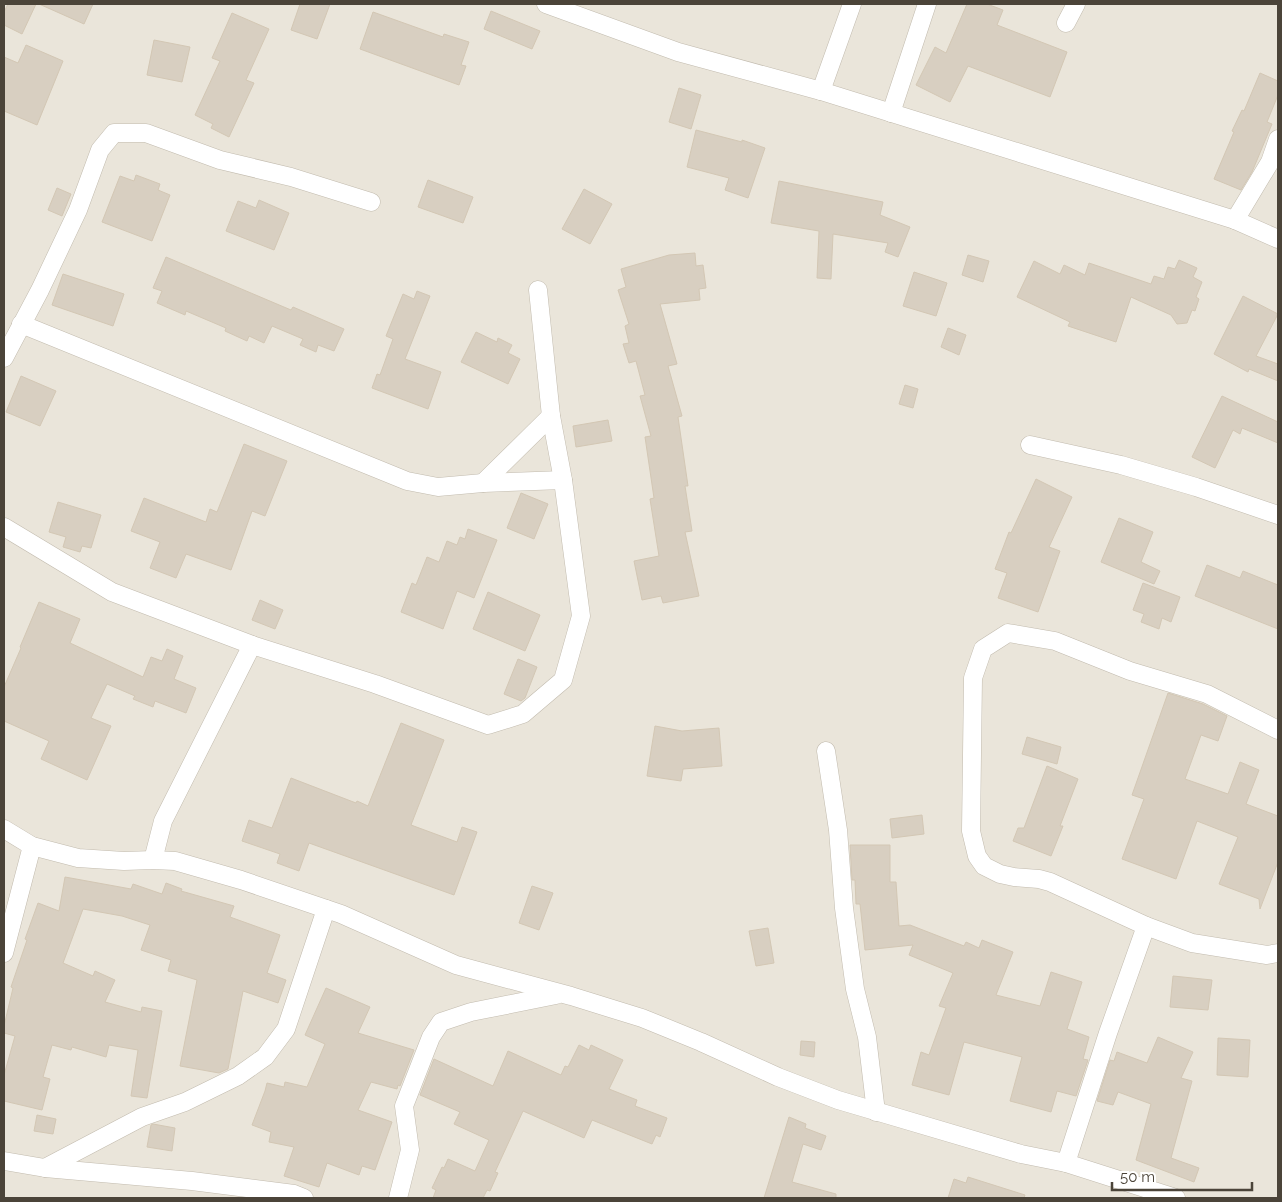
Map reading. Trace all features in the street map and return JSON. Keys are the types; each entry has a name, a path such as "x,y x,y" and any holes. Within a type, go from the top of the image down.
{"street":[{"path":"546,4 678,52 821,91 1235,220 1278,239"},
{"path":"821,91 852,4"},
{"path":"891,113 927,4"},
{"path":"1066,23 1076,4"},
{"path":"4,358 40,290 78,210 100,150 114,134 146,133 220,160 291,178 371,202"},
{"path":"1235,220 1270,162 1278,139"},
{"path":"4,527 112,592 252,645 375,684 488,725 523,714 563,680 581,616 563,480 551,416 538,290"},
{"path":"21,324 407,481 438,487 482,483 563,480"},
{"path":"482,483 551,416"},
{"path":"1030,445 1121,465 1196,487 1278,515"},
{"path":"1278,730 1207,694 1130,671 1055,641 1008,633 983,649 973,678 971,831 977,856 984,866 1000,874 1050,882 1146,926 1192,943 1267,955 1278,953"},
{"path":"153,860 163,822 252,645"},
{"path":"826,751 838,830 844,908 855,989 867,1036 876,1112"},
{"path":"4,828 32,846 78,858 124,861 175,861 241,880 341,914 456,965 642,1018 778,1077 838,1100 1021,1154 1066,1163 1176,1198"},
{"path":"4,953 32,846"},
{"path":"45,1168 142,1117 185,1102 238,1076 265,1057 286,1029 326,909"},
{"path":"1066,1163 1146,926"},
{"path":"398,1198 410,1150 404,1106 432,1037 442,1022 471,1012 561,994"},
{"path":"4,1162 45,1168 192,1181 294,1194 304,1198"}],"shaded area":[{"path":"4,4 1278,4 1278,1198 4,1198"}],"building":[{"path":"8,4 36,4 22,34 4,25 4,12"},
{"path":"39,4 93,4 84,24"},
{"path":"300,4 330,4 317,39 291,30"},
{"path":"967,4 987,4 1003,10 997,25 1067,52 1050,97 968,66 950,102 916,85 935,47 946,53"},
{"path":"491,11 540,31 532,49 484,29"},
{"path":"373,12 443,37 444,34 469,42 461,65 466,66 459,85 360,49"},
{"path":"232,13 269,29 246,80 254,83 229,137 211,128 213,124 195,115 220,61 212,58"},
{"path":"154,40 190,47 182,82 147,75"},
{"path":"26,45 63,61 37,125 4,111 4,57 18,63"},
{"path":"1260,73 1278,81 1278,95 1267,122 1272,124 1252,172 1241,190 1214,179 1234,132 1232,131 1242,110 1244,111"},
{"path":"679,88 701,95 691,129 669,122"},
{"path":"696,130 742,142 742,140 765,148 748,198 725,190 729,178 687,167"},
{"path":"136,175 160,184 158,190 170,195 152,241 102,222 120,176 134,181"},
{"path":"428,180 473,197 463,223 418,207"},
{"path":"779,181 883,202 880,215 910,227 898,257 885,252 888,243 833,234 831,279 817,278 819,231 771,223"},
{"path":"57,188 71,194 62,216 48,210"},
{"path":"584,189 612,204 590,244 562,229"},
{"path":"259,200 289,213 274,250 226,231 238,201 256,208"},
{"path":"695,253 696,266 703,265 706,288 699,289 700,300 660,304 677,364 668,366 682,416 678,417 688,486 685,486 692,531 685,532 699,596 663,603 661,596 642,600 634,561 659,556 650,499 654,498 645,437 651,436 640,396 645,395 636,361 629,363 623,344 629,343 625,326 629,324 618,290 626,287 621,269 669,255"},
{"path":"968,255 989,261 983,282 962,275"},
{"path":"166,257 291,310 293,307 344,329 334,351 318,345 316,352 300,345 303,339 272,326 264,343 249,336 247,341 225,331 226,328 186,311 185,315 157,303 162,291 153,288"},
{"path":"1179,260 1197,268 1193,277 1202,282 1196,297 1199,299 1195,311 1192,310 1187,323 1177,324 1171,315 1131,297 1116,342 1068,326 1070,322 1017,297 1034,261 1060,274 1064,265 1085,275 1089,263 1151,284 1154,276 1164,279 1168,267 1175,269"},
{"path":"914,272 947,283 936,316 903,306"},
{"path":"63,274 124,294 113,326 52,305"},
{"path":"417,291 430,296 405,359 441,372 428,409 372,388 377,374 380,375 393,339 386,336 403,294 414,299"},
{"path":"1243,296 1278,314 1256,356 1278,364 1278,381 1249,369 1248,372 1214,354"},
{"path":"948,328 966,335 959,355 941,347"},
{"path":"476,332 497,342 498,338 512,345 508,353 520,359 508,384 461,362"},
{"path":"21,376 56,391 40,426 6,412"},
{"path":"905,385 918,389 913,408 899,404"},
{"path":"1222,396 1278,422 1278,443 1242,428 1240,434 1233,430 1215,468 1192,457"},
{"path":"608,420 612,441 576,447 573,426"},
{"path":"244,444 287,461 265,516 252,511 231,570 186,554 176,578 150,568 160,542 131,531 144,498 206,522 210,509 217,512"},
{"path":"1036,479 1072,497 1049,547 1060,551 1038,612 998,598 1007,573 995,569 1009,532 1011,533"},
{"path":"521,493 548,504 534,539 507,528"},
{"path":"58,502 101,515 91,548 82,546 80,552 63,547 66,537 49,532"},
{"path":"1119,518 1153,532 1141,562 1160,571 1154,584 1101,562"},
{"path":"468,529 497,540 474,598 457,591 443,629 401,612 412,583 416,585 427,557 439,562 447,541 457,545 460,537 465,539"},
{"path":"1207,565 1240,578 1243,571 1278,585 1278,629 1195,596"},
{"path":"1143,583 1180,597 1171,622 1162,618 1159,629 1141,622 1144,614 1133,610"},
{"path":"488,592 540,615 525,651 473,629"},
{"path":"260,600 283,610 275,629 252,620"},
{"path":"39,602 80,619 70,643 143,677 151,657 162,661 167,649 183,656 174,679 196,688 186,713 155,701 153,707 133,699 135,696 107,684 91,718 111,726 87,780 41,759 49,741 4,721 4,687"},
{"path":"518,659 537,667 525,698 521,701 504,694"},
{"path":"1168,693 1203,704 1227,716 1218,741 1201,735 1185,779 1228,794 1240,762 1259,770 1246,804 1278,816 1278,862 1260,909 1259,899 1219,884 1238,837 1197,821 1176,879 1122,859 1144,799 1132,795"},
{"path":"401,723 444,740 411,825 457,842 462,827 477,832 454,895 309,843 299,871 277,863 280,854 242,841 249,820 272,828 291,778 368,806"},
{"path":"655,726 682,731 719,728 722,766 683,769 681,781 647,776"},
{"path":"1027,737 1061,747 1057,764 1022,754"},
{"path":"1047,766 1078,779 1051,856 1013,841 1018,828 1024,828"},
{"path":"922,815 924,834 892,838 890,819"},
{"path":"850,845 890,845 890,882 896,882 899,926 910,925 964,946 966,942 979,948 982,940 1013,952 996,995 1040,1006 1051,972 1082,982 1067,1029 1089,1037 1083,1059 1088,1060 1076,1096 1057,1091 1051,1112 1010,1101 1022,1057 964,1042 949,1095 912,1085 921,1052 929,1055 946,1008 939,1006 953,973 909,955 913,945 865,950 860,904 856,904 855,880 852,880"},
{"path":"65,877 131,889 133,884 162,894 166,883 182,889 181,891 234,906 230,917 280,935 267,973 286,980 278,1003 243,991 228,1069 219,1073 180,1066 197,980 168,971 171,960 141,950 150,925 122,916 83,909 63,963 93,976 95,971 115,980 105,1002 141,1012 142,1007 162,1011 147,1098 131,1096 138,1050 109,1045 106,1057 72,1047 71,1050 52,1045 43,1077 50,1079 42,1110 4,1101 4,1075 15,1036 4,1033 13,988 11,987 38,903 59,911"},
{"path":"532,886 553,893 539,930 519,923"},
{"path":"768,928 774,963 756,966 749,931"},
{"path":"1173,976 1212,980 1208,1010 1170,1007"},
{"path":"326,988 370,1007 358,1033 414,1050 400,1086 398,1085 397,1089 371,1082 358,1110 392,1122 375,1170 362,1166 359,1175 327,1163 319,1187 284,1176 294,1147 269,1142 271,1132 252,1125 267,1083 284,1087 285,1082 307,1087 325,1044 305,1035"},
{"path":"1158,1037 1193,1052 1181,1078 1192,1081 1171,1158 1199,1168 1194,1182 1136,1160 1151,1104 1118,1092 1113,1105 1097,1101 1110,1060 1114,1061 1117,1052 1147,1063"},
{"path":"1218,1038 1250,1040 1248,1077 1217,1075"},
{"path":"801,1041 815,1042 814,1057 800,1055"},
{"path":"579,1045 589,1050 591,1045 623,1060 609,1089 637,1100 635,1106 667,1118 660,1137 656,1135 652,1144 592,1120 584,1138 523,1111 495,1172 498,1173 490,1191 487,1190 483,1198 433,1198 436,1190 432,1188 448,1159 475,1171 489,1140 454,1124 460,1112 420,1095 434,1059 493,1086 508,1051 561,1075 565,1066 568,1067"},
{"path":"37,1115 56,1119 53,1134 34,1131"},
{"path":"789,1117 806,1124 805,1128 826,1136 821,1150 803,1144 792,1182 836,1194 836,1198 764,1198"},
{"path":"151,1125 175,1128 172,1151 147,1147"},
{"path":"968,1177 1025,1195 1024,1198 948,1198 954,1179 966,1183"}]}
